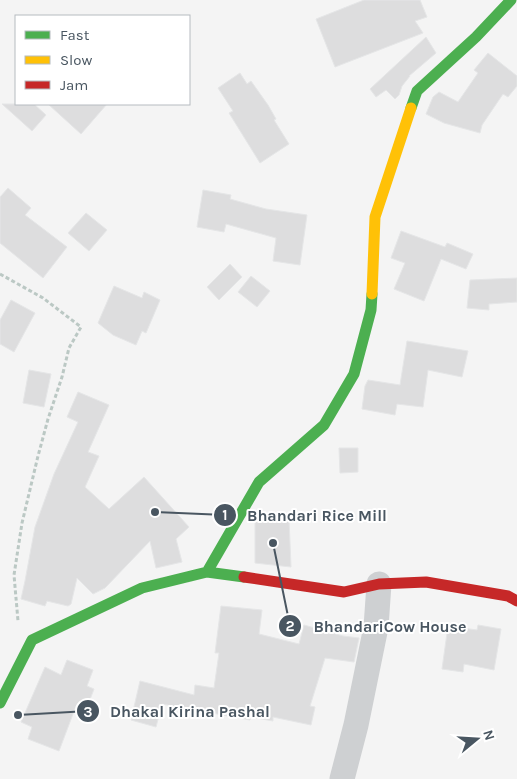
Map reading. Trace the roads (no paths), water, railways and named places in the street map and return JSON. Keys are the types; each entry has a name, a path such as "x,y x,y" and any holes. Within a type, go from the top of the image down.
{"street":[{"path":"207,572 259,482 324,425 354,374 371,310 375,217 417,91 476,37 511,0"},
{"path":"0,703 32,640 142,588 207,572 344,592 380,584 426,582 508,596 517,601"},
{"path":"342,779 356,725 376,627 380,584"}],"place":[{"name":"Bhandari Rice Mill","path":"155,512"},
{"name":"BhandariCow House","path":"273,543"},
{"name":"Dhakal Kirina Pashal","path":"18,715"}]}
